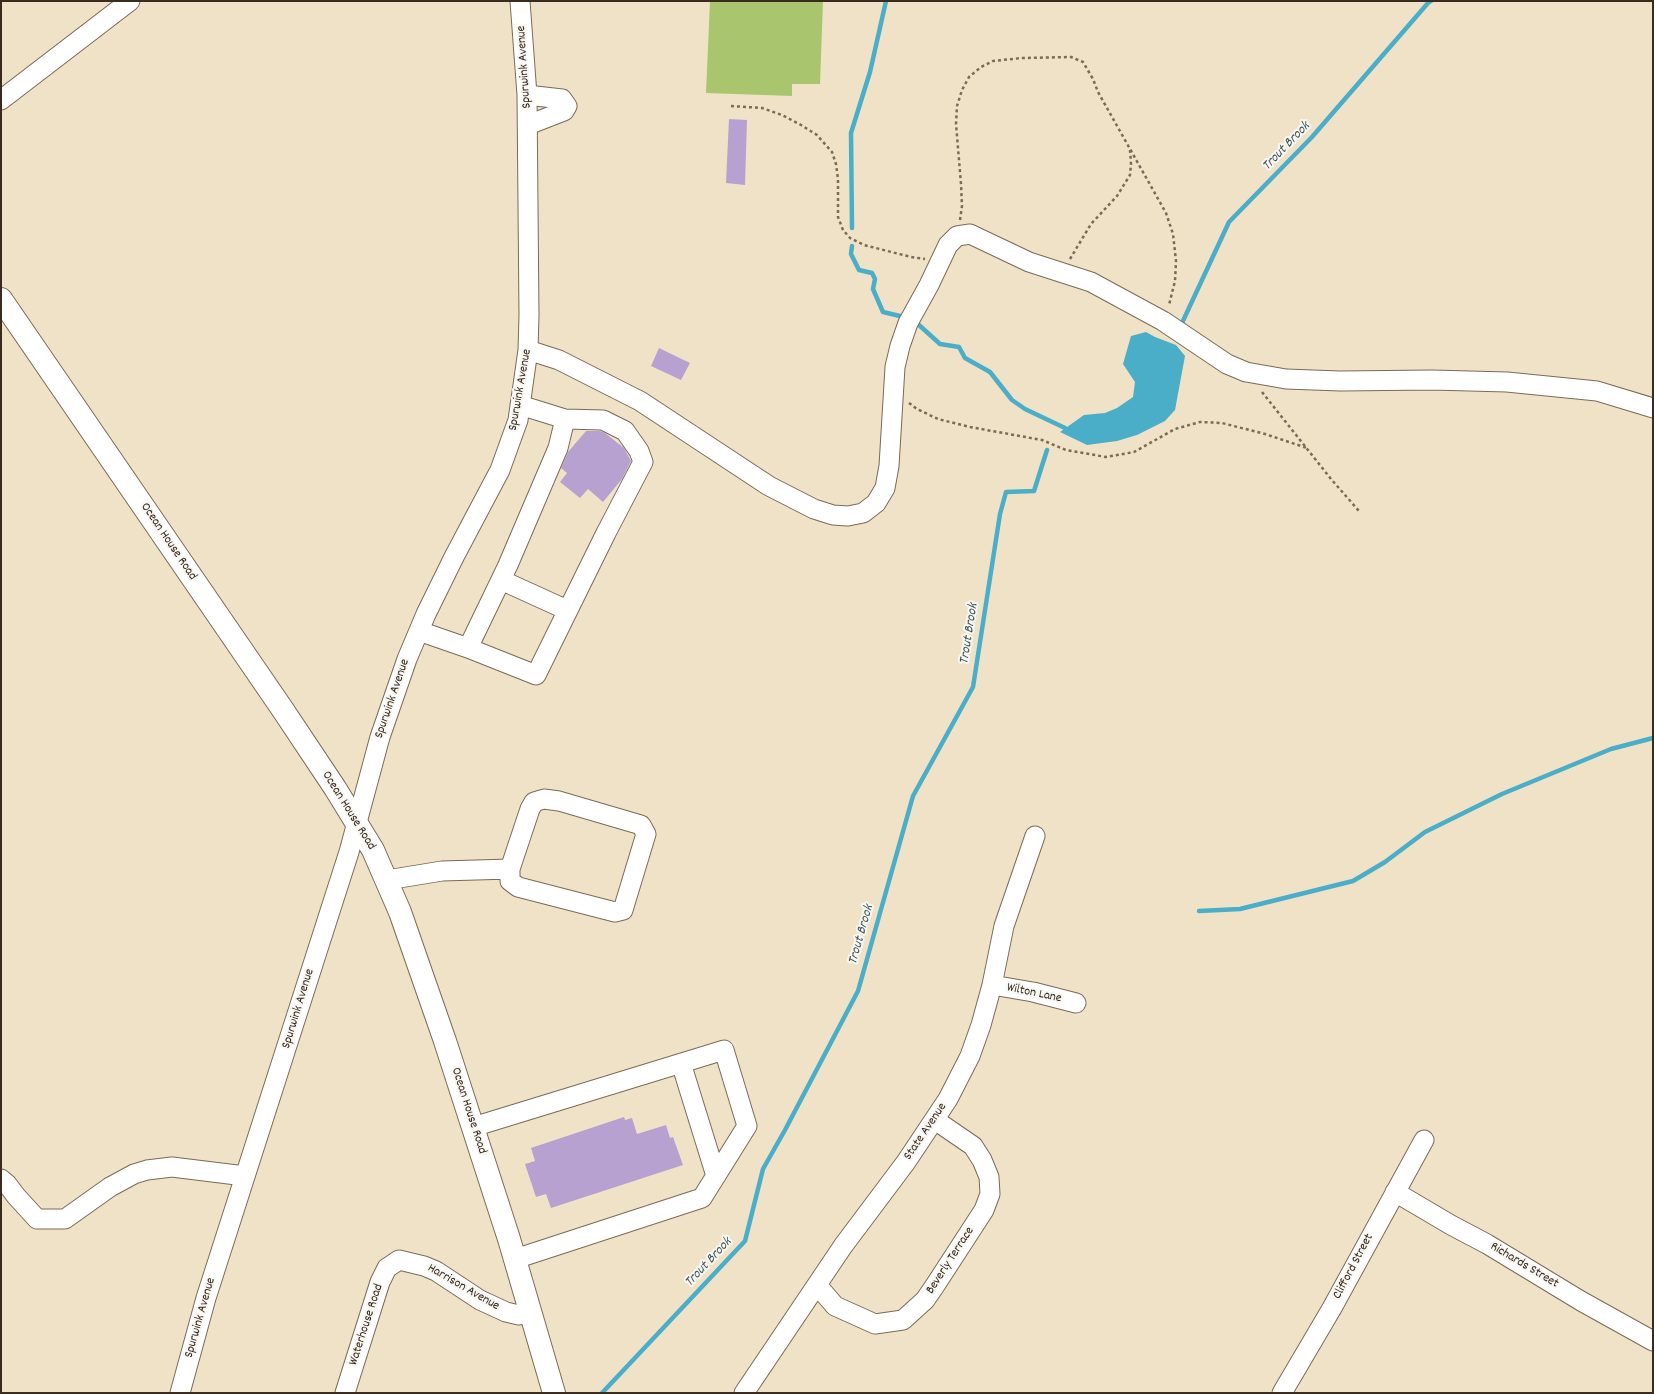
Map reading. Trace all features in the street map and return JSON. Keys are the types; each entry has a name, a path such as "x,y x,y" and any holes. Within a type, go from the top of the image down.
{"main road":[{"name":"Ocean House Road","path":"1,298 279,703 373,850 387,880 446,1041 515,1259 554,1393"}],"street":[{"path":"1,100 130,1"},
{"name":"Spurwink Avenue","path":"180,1393 206,1298 357,825 380,737 407,659 454,557 500,470 512,438 520,405 528,350 529,307 528,125 520,1"},
{"path":"527,95 562,99 566,106 564,111 528,125"},
{"path":"528,350 559,360 640,401 769,486 814,509 832,515 848,516 863,513 876,503 885,488 889,466 895,367 900,346 908,323 948,245 957,236 970,234 1029,262 1091,282 1163,321 1228,364 1246,372 1286,379 1340,381 1432,380 1507,382 1597,391 1653,408"},
{"path":"419,631 468,648 536,675 567,610 643,462 639,451 625,431 604,420 565,419 520,405"},
{"path":"468,648 501,580 558,448 565,419"},
{"path":"501,580 567,610"},
{"path":"544,799 559,801 641,825 646,834 623,910 615,912 518,887 510,881 510,869 530,809 534,802 544,799"},
{"name":"State Avenue","path":"744,1393 843,1246 906,1162 948,1099 970,1056 981,1025 992,985 1004,926 1035,836"},
{"path":"387,880 442,871 510,869"},
{"name":"Wilton Lane","path":"992,985 1033,992 1076,1003"},
{"path":"473,1128 681,1062 724,1050 747,1126 702,1198 515,1259"},
{"path":"681,1062 716,1176"},
{"name":"Beverly Terrace","path":"817,1285 835,1306 875,1324 902,1320 925,1300 984,1210 990,1194 990,1177 973,1146 935,1120"},
{"name":"Clifford Street","path":"1282,1393 1332,1308 1424,1140"},
{"path":"1,1179 37,1219 65,1219 110,1186 134,1174 147,1170 172,1167 245,1176"},
{"name":"Richards Street","path":"1395,1192 1487,1244 1581,1301 1653,1341"},
{"name":"Harrison Avenue","path":"396,1262 399,1260 424,1266 480,1300 506,1312 519,1315 530,1313"},
{"name":"Waterhouse Road","path":"345,1393 380,1282 387,1268 396,1262"}],"path":[{"path":"957,236 962,206 956,124 962,90 969,77 981,67 993,61 1029,57 1072,57 1083,62 1093,79 1098,92 1166,212 1173,234 1176,261 1175,281 1163,321"},
{"path":"730,106 762,108 782,115 817,135 832,152 836,164 838,179 838,217 843,230 850,238 864,245 911,258 941,258"},
{"path":"1063,273 1091,224 1117,196 1130,174 1130,148"},
{"path":"1246,372 1331,479 1359,511"},
{"path":"894,389 917,409 938,419 970,427 1042,440 1066,450 1106,457 1134,452 1175,429 1200,422 1222,423 1265,434 1307,448"}],"green space":[{"path":"710,1 823,1 820,84 792,84 792,96 706,93"}],"water":[{"path":"1146,332 1176,345 1185,356 1175,410 1165,421 1137,435 1117,441 1087,445 1060,432 1084,415 1105,413 1117,408 1133,397 1135,382 1123,364 1131,336"}],"building":[{"path":"729,119 747,120 745,185 726,183"},
{"path":"659,348 690,363 681,380 651,366"},
{"path":"586,431 600,431 605,433 624,448 631,461 622,479 603,502 588,489 580,498 560,482 567,473 561,468 568,452"},
{"path":"624,1117 625,1120 632,1118 637,1134 666,1125 670,1138 673,1137 683,1165 551,1208 546,1194 536,1197 525,1164 535,1161 531,1148"}],"waterway":[{"path":"852,228 851,133 870,72 886,1"},
{"name":"Trout Brook","path":"1182,323 1229,222 1312,137 1431,1"},
{"path":"852,246 851,254 859,270 872,273 875,279 873,289 883,312 904,317"},
{"path":"919,325 940,344 959,347 965,358 990,372 1012,400 1025,409 1065,428"},
{"name":"Trout Brook","path":"602,1393 745,1241 763,1169 858,991 913,796 973,687 1000,514 1006,492 1034,491 1047,450"},
{"path":"1199,911 1240,909 1353,881 1385,862 1425,832 1502,794 1611,749 1653,738"}]}
